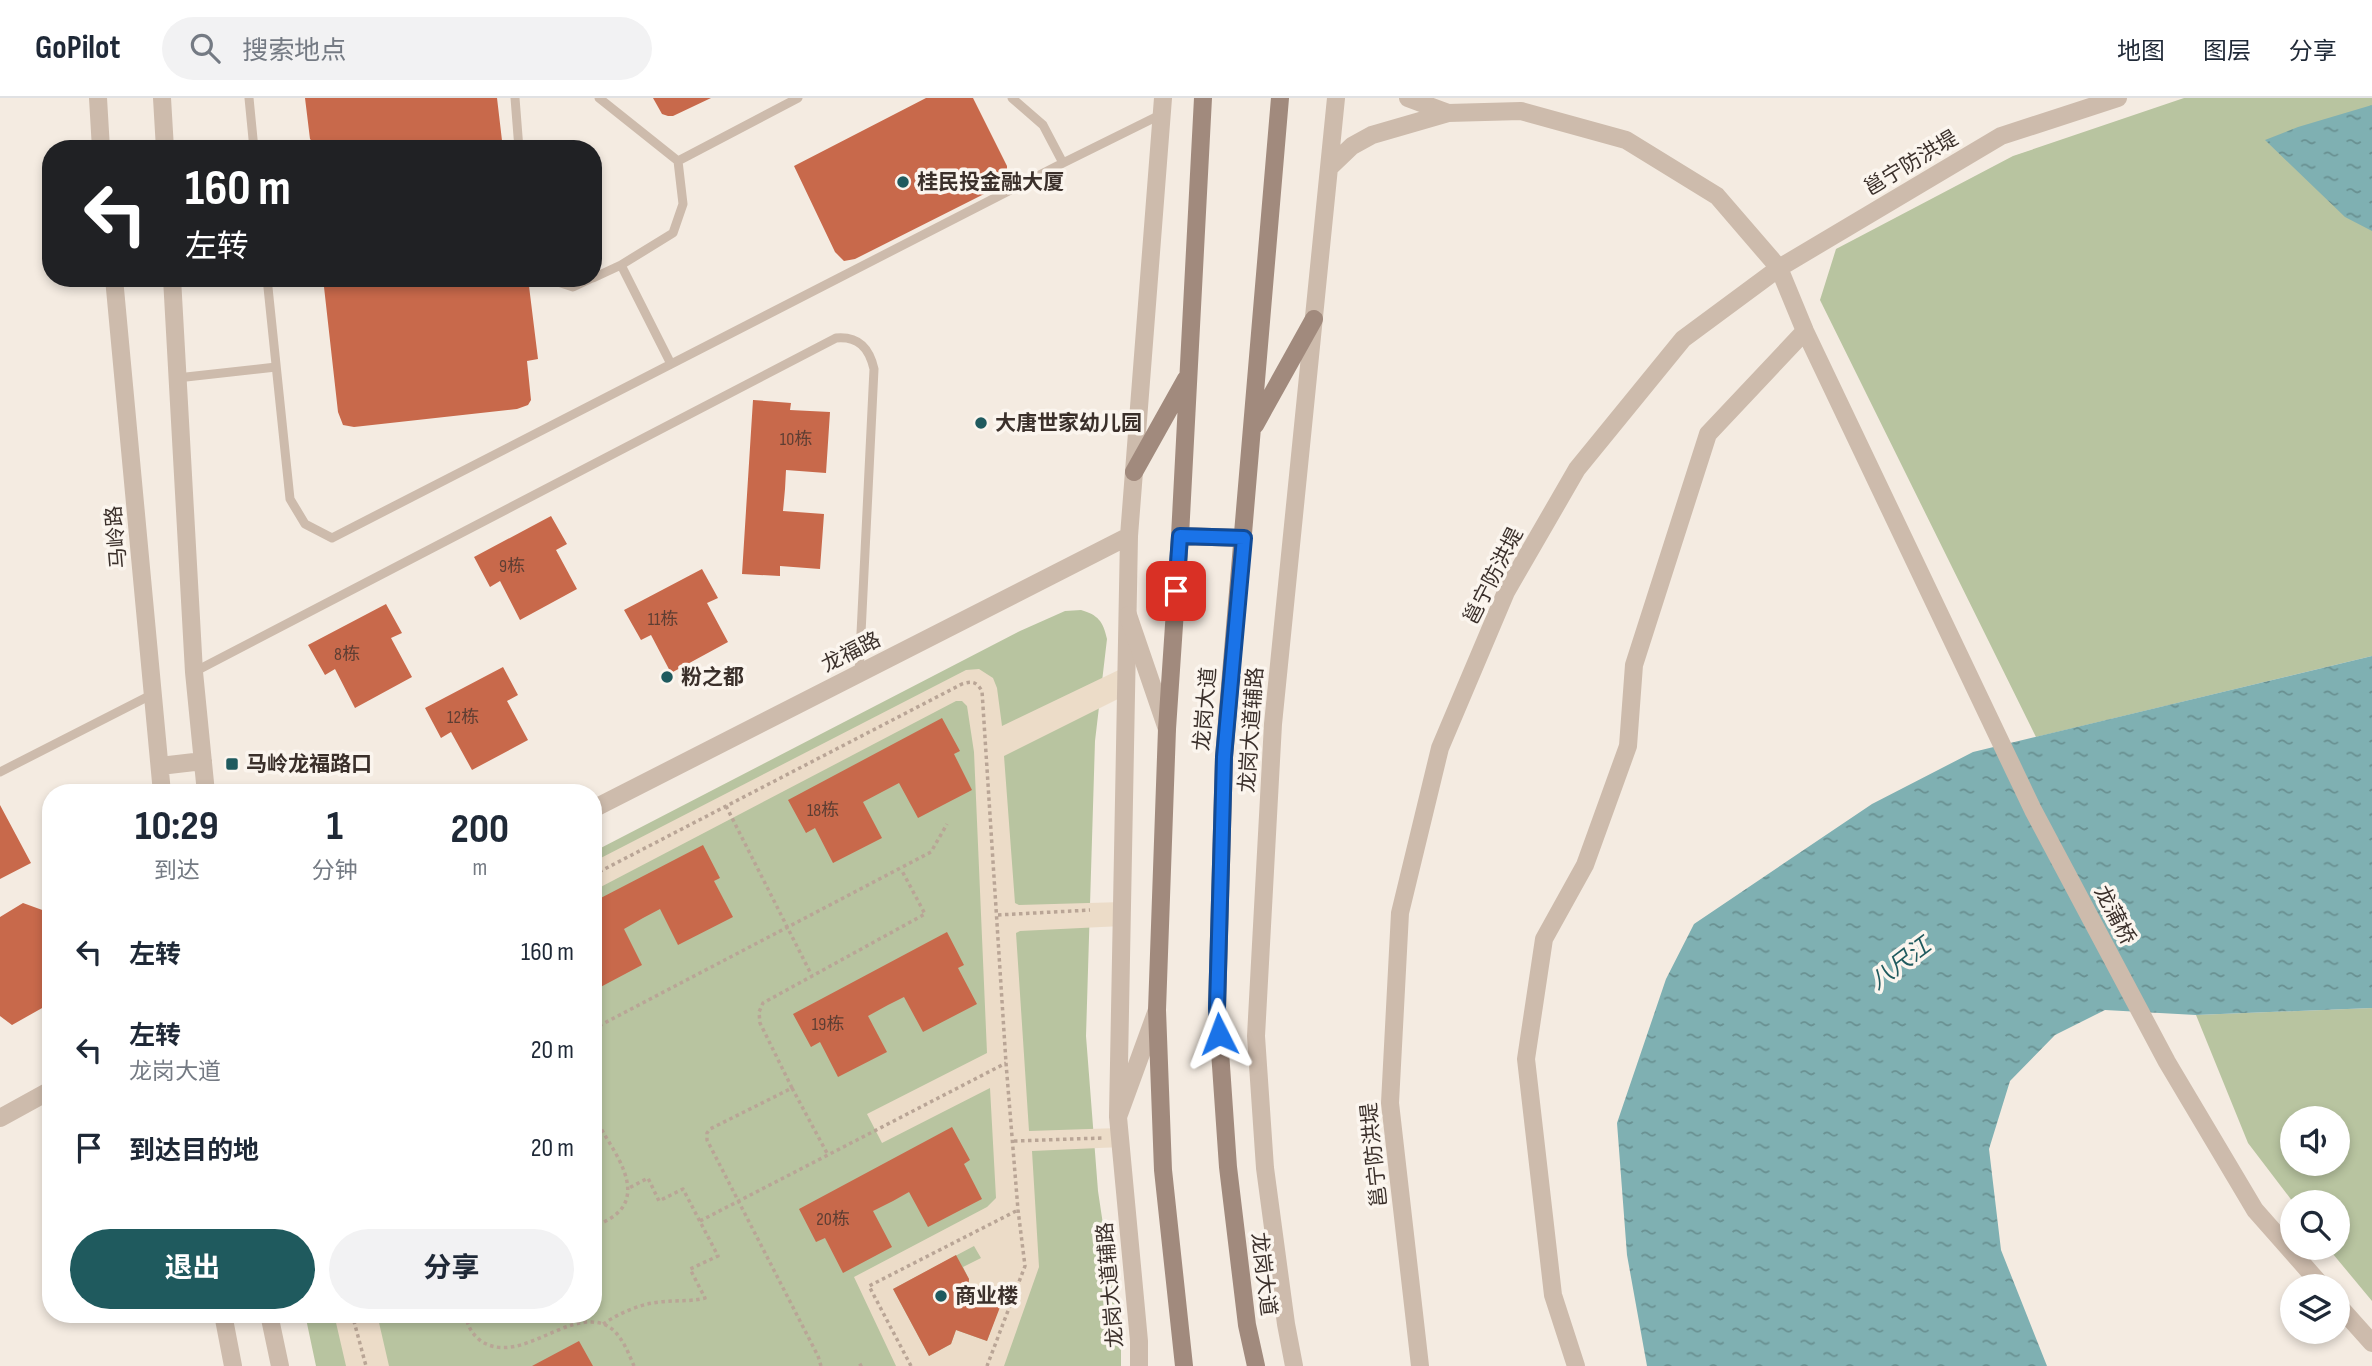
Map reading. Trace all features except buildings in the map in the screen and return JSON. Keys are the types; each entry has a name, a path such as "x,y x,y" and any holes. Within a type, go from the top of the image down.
{"main road":[{"name":"龙岗大道","path":"1185,1366 1163,1170 1157,1010 1167,729 1203,98"},
{"name":"龙岗大道","path":"1256,1366 1247,1325 1228,1167 1217,1008 1224,757 1280,98"},
{"path":"1252,431 1314,319"},
{"path":"1135,472 1188,376"},
{"path":"1180,536 1244,538"}],"street":[{"path":"98,98 101,140"},
{"path":"162,98 164,140"},
{"name":"龙岗大道辅路","path":"1294,1366 1265,1168 1256,1036 1273,724 1336,98"},
{"path":"1408,98 1448,113"},
{"name":"邕宁防洪堤","path":"1420,1366 1390,1103 1400,913 1440,748 1506,592 1577,469 1683,340 1779,268 2001,136 2118,98"},
{"name":"龙岗大道辅路","path":"1139,1366 1139,1341 1118,1117 1129,537 1163,106"},
{"name":"龙蒲桥","path":"1448,113 1521,111 1626,140 1717,196 1779,268 1805,331 2039,822 2167,1062 2255,1210 2311,1274"},
{"path":"1329,169 1352,146 1372,135 1448,113"},
{"name":"马岭路","path":"115,287 161,784"},
{"path":"172,287 194,673 205,784"},
{"path":"1576,1366 1553,1295 1526,1059 1544,939 1585,865 1628,746 1634,665 1708,434 1805,331"},
{"name":"龙福路","path":"602,804 1129,537"},
{"path":"1128,615 1167,729"},
{"path":"160,766 203,761"},
{"name":"龙岗大道辅路","path":"1118,1117 1157,1010"},
{"path":"0,1118 42,1095"},
{"path":"2350,1318 2372,1343"},
{"path":"225,1323 233,1366"},
{"path":"271,1323 280,1366"}],"lane":[{"path":"249,98 253,140"},
{"path":"515,98 518,140"},
{"path":"599,98 678,161 683,204 673,233 602,274"},
{"path":"678,161 798,98"},
{"path":"1012,98 1043,125 1063,163"},
{"path":"268,287 290,499 305,524 332,538 1063,163 1163,106"},
{"path":"621,265 671,364"},
{"path":"194,673 836,338 848,337 860,342 873,361 874,369 859,674"},
{"path":"177,378 276,368"},
{"path":"0,772 153,694"}],"path":[{"path":"602,870 962,684 970,681 978,684 982,691 1006,1063 1025,1266 987,1366"},
{"path":"726,806 812,977"},
{"path":"602,1024 932,852 947,824"},
{"path":"828,1155 760,1023 759,1013 763,1003 925,914 901,868"},
{"path":"998,915 1090,910"},
{"path":"700,1221 1006,1063"},
{"path":"793,1088 710,1129 706,1140 821,1366"},
{"path":"602,1132 624,1171 628,1188 624,1205 613,1217 602,1223"},
{"path":"1014,1141 1120,1138"},
{"path":"603,1324 623,1311 641,1306 659,1302 690,1302 705,1298 690,1269 718,1256 683,1189 659,1201 648,1178 628,1188"},
{"path":"911,1366 869,1286 1018,1210"},
{"path":"354,1323 366,1366"},
{"path":"469,1323 472,1335 490,1348 510,1350 587,1323"},
{"path":"598,1323 613,1330 623,1342 634,1366"},
{"path":"859,1366 865,1363"}],"green space":[{"path":"2184,98 2372,98 2372,656 2036,737 1820,300 1836,249 2013,156"},
{"path":"1081,610 1092,614 1104,628 1107,639 1095,741 1086,1036 1098,1191 1121,1345 1121,1366 316,1366 307,1323 602,1323 602,847 1020,631 1065,611"},
{"path":"2372,1008 2372,1301 2338,1260 2350,1260 2350,1190 2284,1190 2248,1143 2196,1015"}],"shaded area":[{"path":"1127,666 1126,695 1004,756 1015,903 1123,902 1122,926 1016,933 1029,1131 1119,1128 1121,1147 1032,1151 1039,1267 1004,1366 896,1366 854,1277 987,1207 996,1198 990,1088 882,1143 867,1114 987,1053 974,752 967,706 962,701 956,701 602,886 602,857 966,670 979,669 993,678 1002,726","holes":["974,1246 981,1258 963,1267 969,1279 968,1290 1001,1302 987,1341 956,1330 951,1344 929,1356 893,1289"]},
{"path":"336,1323 379,1323 389,1366 346,1366"}],"water":[{"path":"2372,105 2372,231 2345,217 2265,140"},
{"name":"八尺江","path":"2372,656 2372,1008 2196,1015 2105,1010 2055,1035 2010,1081 1989,1149 2001,1250 2047,1366 1647,1366 1627,1255 1617,1123 1666,979 1694,924 1872,804 1973,752"}],"place":[{"name":"桂民投金融大厦","path":"903,182"},
{"name":"大唐世家幼儿园","path":"981,423"},
{"name":"粉之都","path":"667,677"},
{"name":"马岭龙福路口","path":"232,764"},
{"name":"商业楼","path":"941,1296"}],"route":[{"path":"1176,591 1180,536 1244,538 1224,757 1217,1008 1219,1034"}]}
